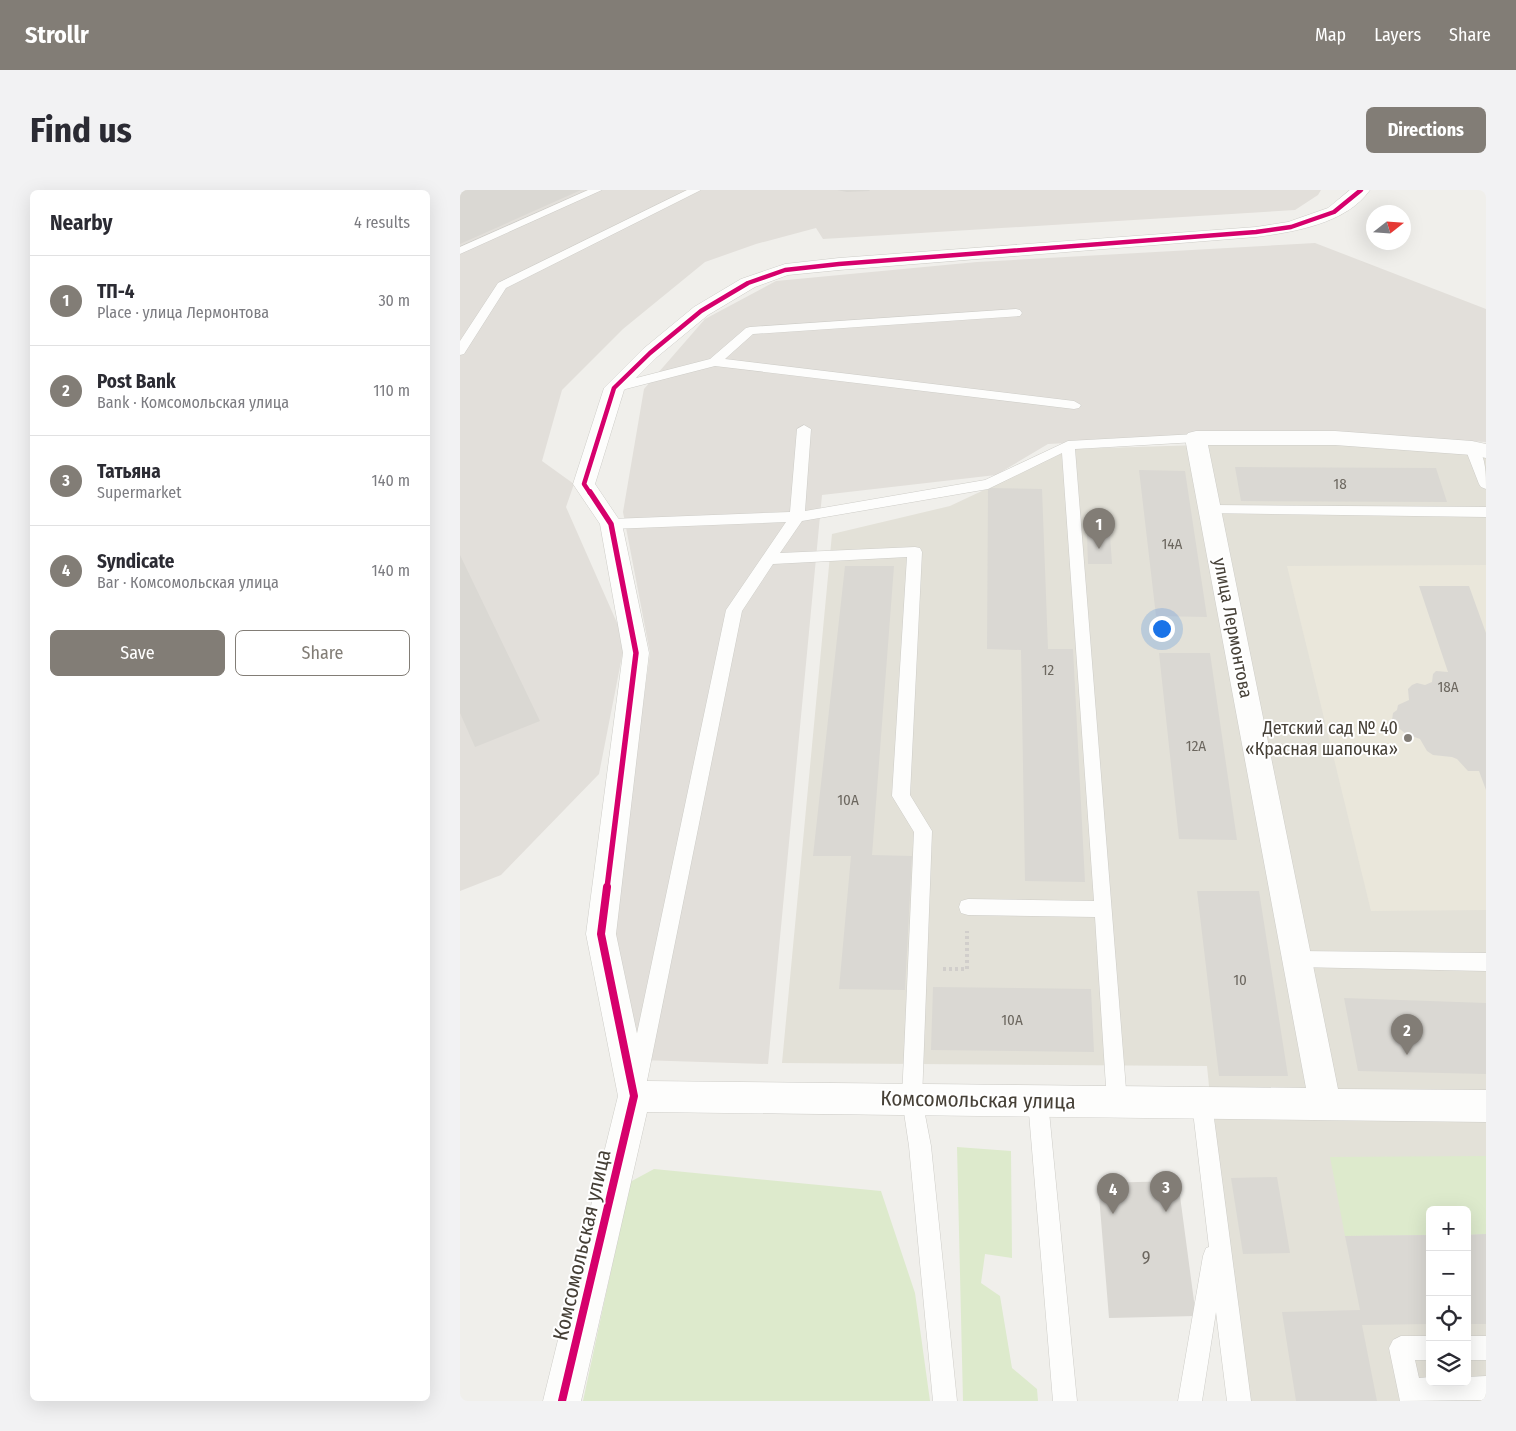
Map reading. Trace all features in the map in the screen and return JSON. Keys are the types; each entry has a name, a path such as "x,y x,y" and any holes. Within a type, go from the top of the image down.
{"street":[{"path":"634,1096 601,934 636,653 611,524 584,484 614,388 650,353 701,311 748,283 785,270 839,264 1291,228 1334,212 1361,190"},
{"path":"1196,438 1335,438 1479,450"},
{"name":"улица Лермонтова","path":"1196,438 1325,1104"},
{"name":"Комсомольская улица","path":"562,1401 634,1096 1486,1106"}],"lane":[{"path":"460,251 597,190"},
{"path":"460,351 502,286 696,190"},
{"path":"715,362 750,331 1016,314"},
{"path":"614,388 715,362 1074,406"},
{"path":"634,1096 734,610 797,517 804,429"},
{"path":"611,524 797,517 988,484 1068,445 1196,438"},
{"path":"1068,445 1104,909 1116,1102"},
{"path":"1479,450 1486,484"},
{"path":"1210,510 1486,512"},
{"path":"767,559 915,552 901,796 923,831 912,1099 920,1146 945,1401"},
{"path":"968,907 1104,909"},
{"path":"1297,960 1486,962"},
{"path":"1038,1101 1065,1401"},
{"path":"1202,1103 1239,1401"},
{"path":"1190,1401 1218,1237"},
{"path":"1426,1348 1401,1348 1411,1396 1486,1388"},
{"path":"1471,1348 1486,1348"}],"path":[{"path":"967,969 968,907"}],"shaded area":[{"path":"460,190 1321,190 1318,195 1295,210 823,239 816,228 756,244 705,262 623,329 562,390 542,461 574,484 566,507 625,641 599,774 501,875 460,891"},
{"path":"1315,243 1486,309 1486,442 1294,431 1048,444 996,475 822,495 768,1064 640,1060 612,934 650,653 623,512 644,389 705,319 776,281 977,262"},
{"path":"1396,439 1486,446 1486,1401 1240,1401 1207,1066 782,1063 832,534 950,506 1071,449"},
{"name":"Детский сад № 40 «Красная шапочка»","path":"1486,565 1486,910 1371,911 1287,566"}],"green space":[{"path":"957,1147 1011,1151 1012,1258 985,1254 981,1283 1000,1296 1012,1368 1037,1389 1038,1401 963,1401"},
{"path":"1486,1156 1486,1234 1471,1235 1471,1206 1426,1206 1426,1235 1345,1236 1330,1157"},
{"path":"654,1169 881,1191 915,1293 930,1401 583,1401 630,1182"}],"building":[{"path":"460,190 581,190 460,244"},
{"path":"837,190 869,190 870,191 847,192"},
{"path":"1235,467 1436,468 1447,502 1241,501"},
{"path":"1139,470 1185,471 1207,617 1156,616"},
{"path":"988,488 1042,489 1048,649 1073,649 1085,882 1025,881 1021,650 987,649"},
{"path":"1087,534 1110,535 1112,564 1088,564"},
{"path":"460,555 540,721 475,747 460,713"},
{"path":"845,566 894,566 872,855 912,856 905,990 839,989 851,856 813,856"},
{"path":"1419,586 1469,586 1486,633 1486,790 1479,771 1468,771 1457,759 1452,757 1433,755 1427,751 1420,739 1406,734 1392,720 1393,713 1397,710 1398,705 1409,700 1408,689 1412,685 1417,683 1425,685 1432,682 1433,674 1436,671 1448,672"},
{"path":"1159,653 1210,653 1237,840 1179,839"},
{"path":"1197,891 1259,891 1288,1076 1219,1076"},
{"path":"933,987 1091,989 1094,1052 931,1050"},
{"path":"1344,998 1486,1003 1486,1074 1358,1071"},
{"path":"1277,1177 1290,1253 1243,1254 1231,1178"},
{"path":"1178,1181 1196,1316 1109,1318 1098,1183"},
{"path":"1486,1234 1486,1324 1471,1324 1471,1235"},
{"path":"1426,1235 1426,1324 1362,1325 1377,1401 1296,1401 1282,1312 1360,1310 1345,1236"}],"cycle path":[{"path":"562,1401 634,1096 601,934 636,653 611,524 584,484 614,388 650,353 701,311 748,283 785,270 839,264 1256,232 1291,227 1334,212 1361,190"}],"place":[{"name":"ТП-4","path":"1099,549"},
{"name":"Детский сад № 40 «Красная шапочка»","path":"1408,738"},
{"name":"Post Bank","path":"1407,1055"},
{"name":"Татьяна","path":"1166,1212"},
{"name":"Syndicate","path":"1113,1214"}]}
